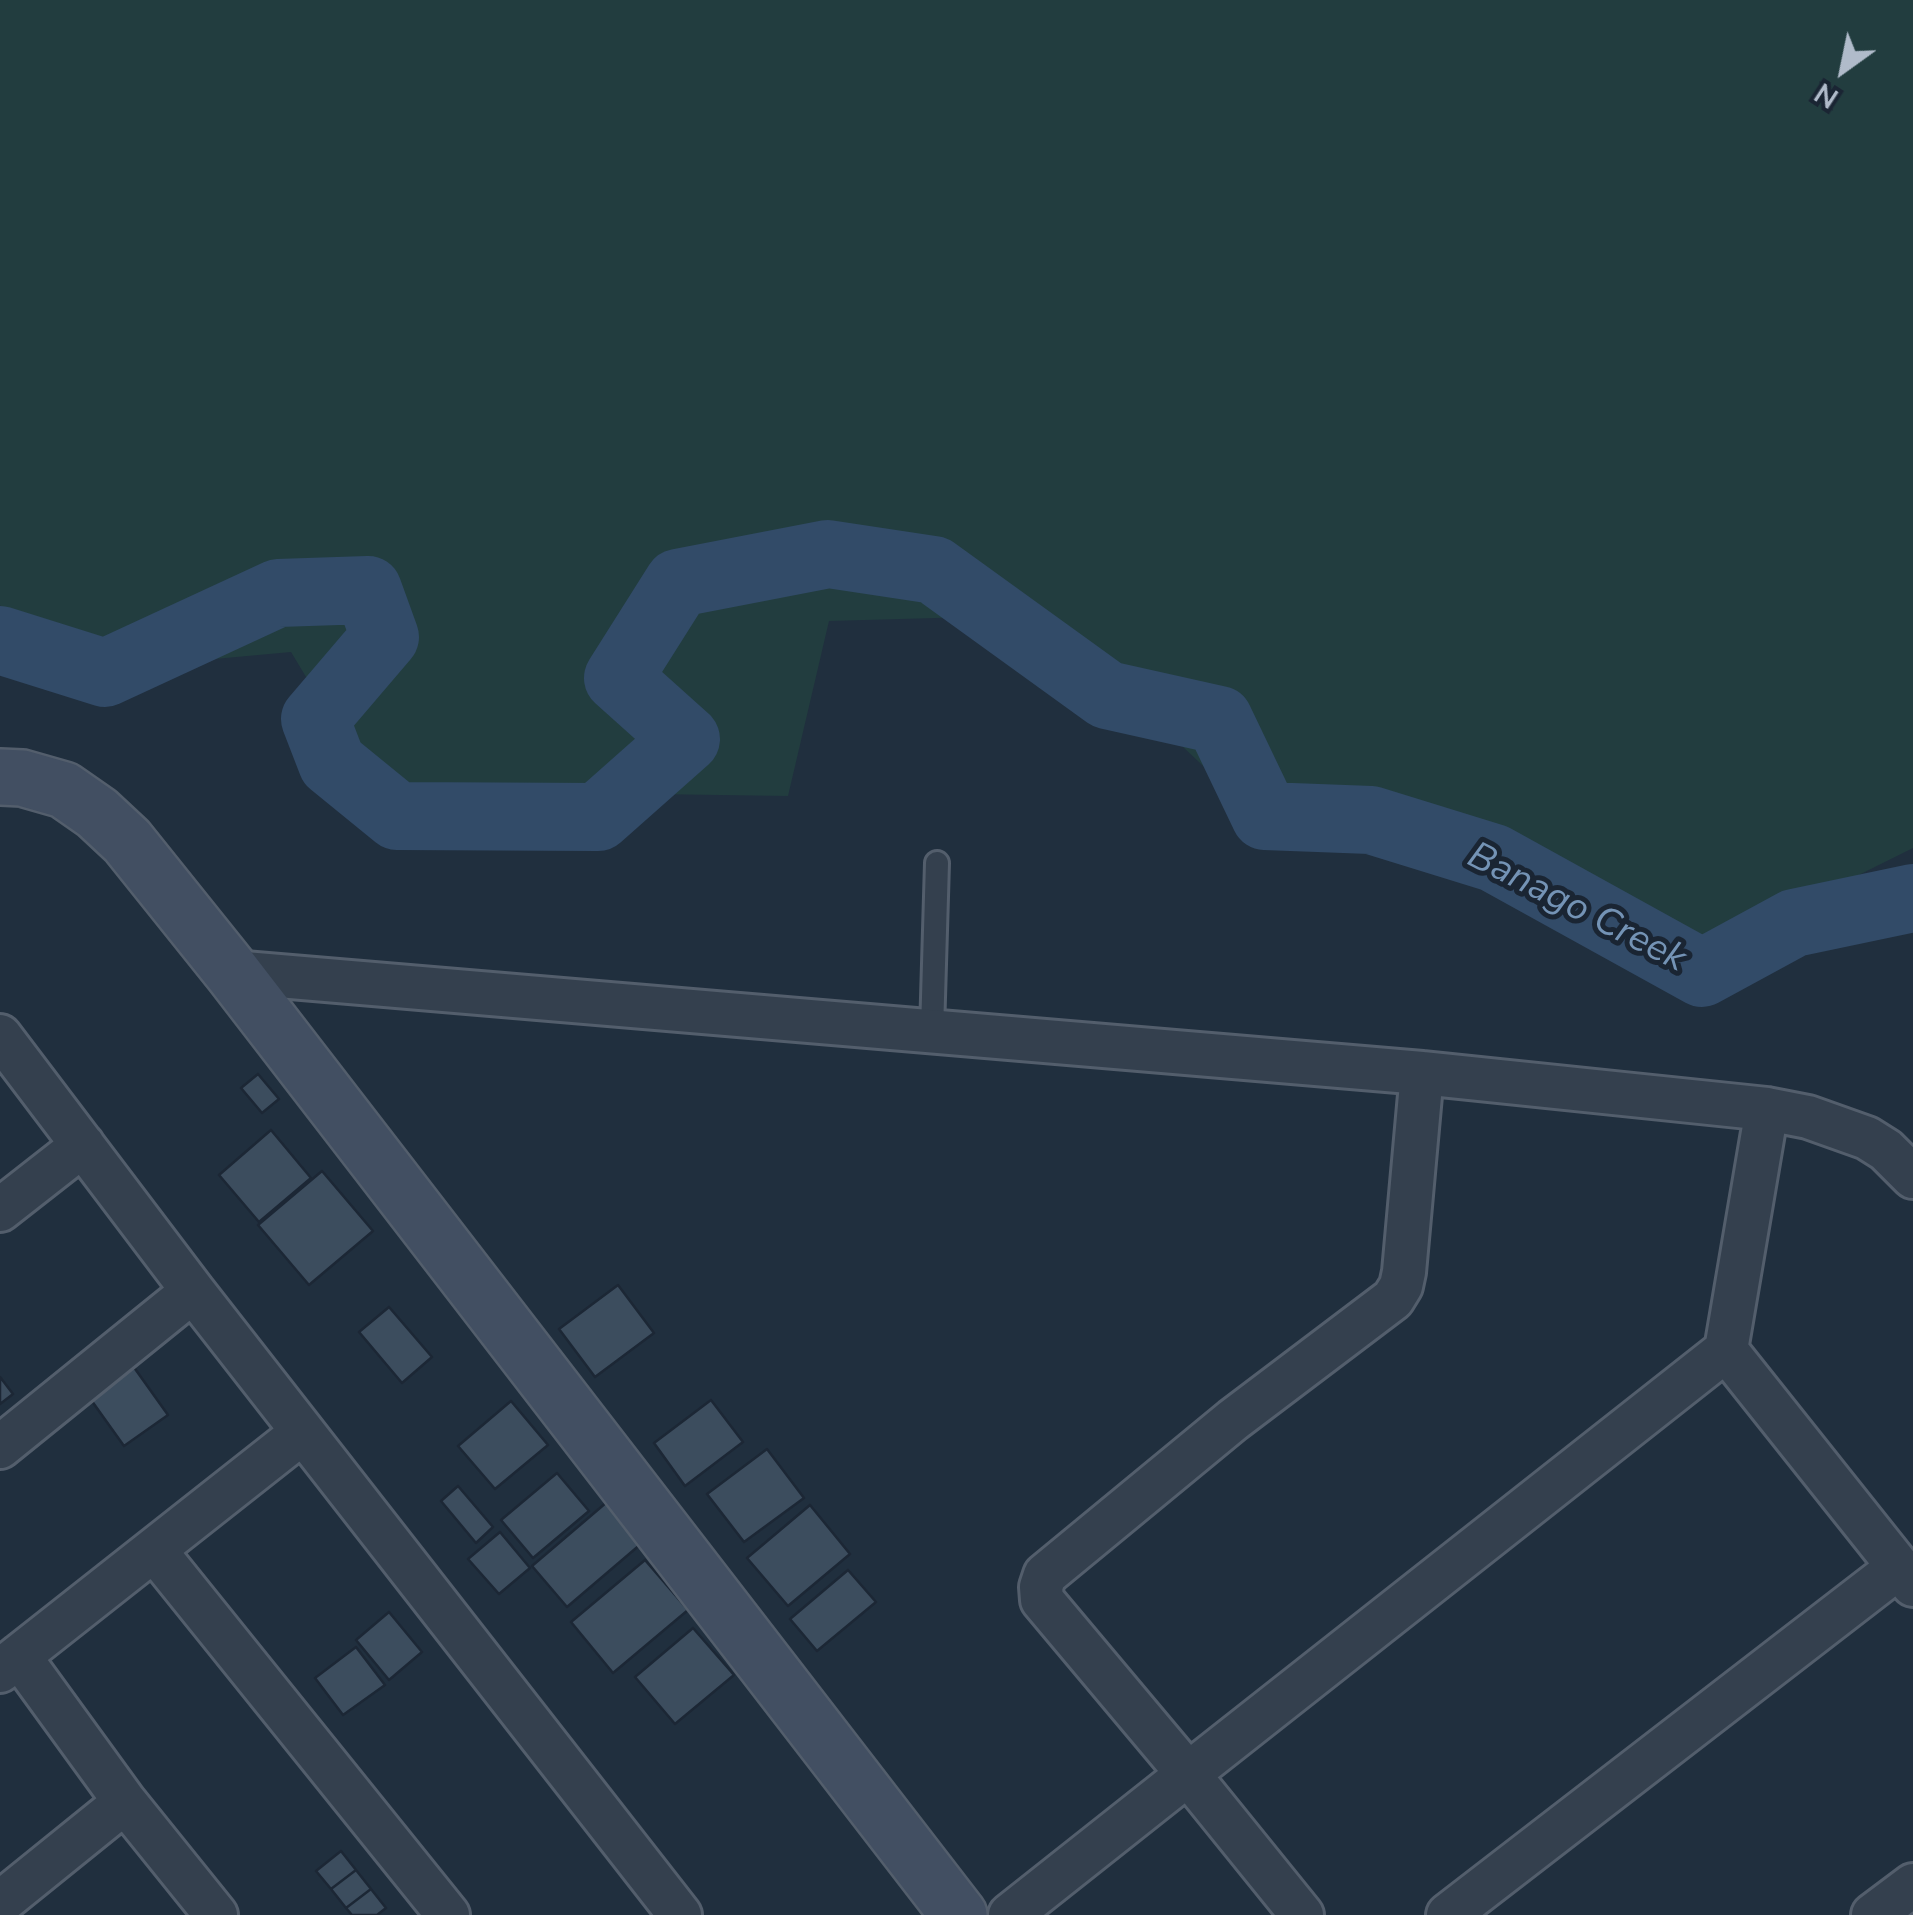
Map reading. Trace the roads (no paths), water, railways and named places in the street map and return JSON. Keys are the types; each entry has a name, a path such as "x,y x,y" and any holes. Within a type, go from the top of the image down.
{"street":[{"path":"0,777 22,778 64,790 128,841 959,1915"},
{"path":"232,972 1422,1073 1768,1109 1808,1117 1868,1138 1913,1177"},
{"path":"0,1036 193,1291 680,1915"},
{"path":"1302,1915 1042,1600 1041,1587 1045,1575 1233,1420 1393,1299 1404,1272 1422,1073"},
{"path":"1010,1915 1726,1350 1768,1109"},
{"path":"0,1210 83,1145"},
{"path":"0,1446 193,1291"},
{"path":"1448,1915 1906,1576 1726,1350"},
{"path":"216,1915 9,1664 303,1432"},
{"path":"155,1551 448,1915"},
{"path":"0,1903 125,1802"},
{"path":"1873,1915 1913,1884"}],"lane":[{"path":"932,1031 937,863"}],"waterway":[{"name":"Banago Creek","path":"0,640 105,673 278,593 368,590 385,637 315,719 332,763 397,816 598,817 686,739 618,678 678,583 828,554 934,570 1107,695 1219,720 1265,816 1371,820 1494,858 1702,973 1794,923 1913,898"}]}
